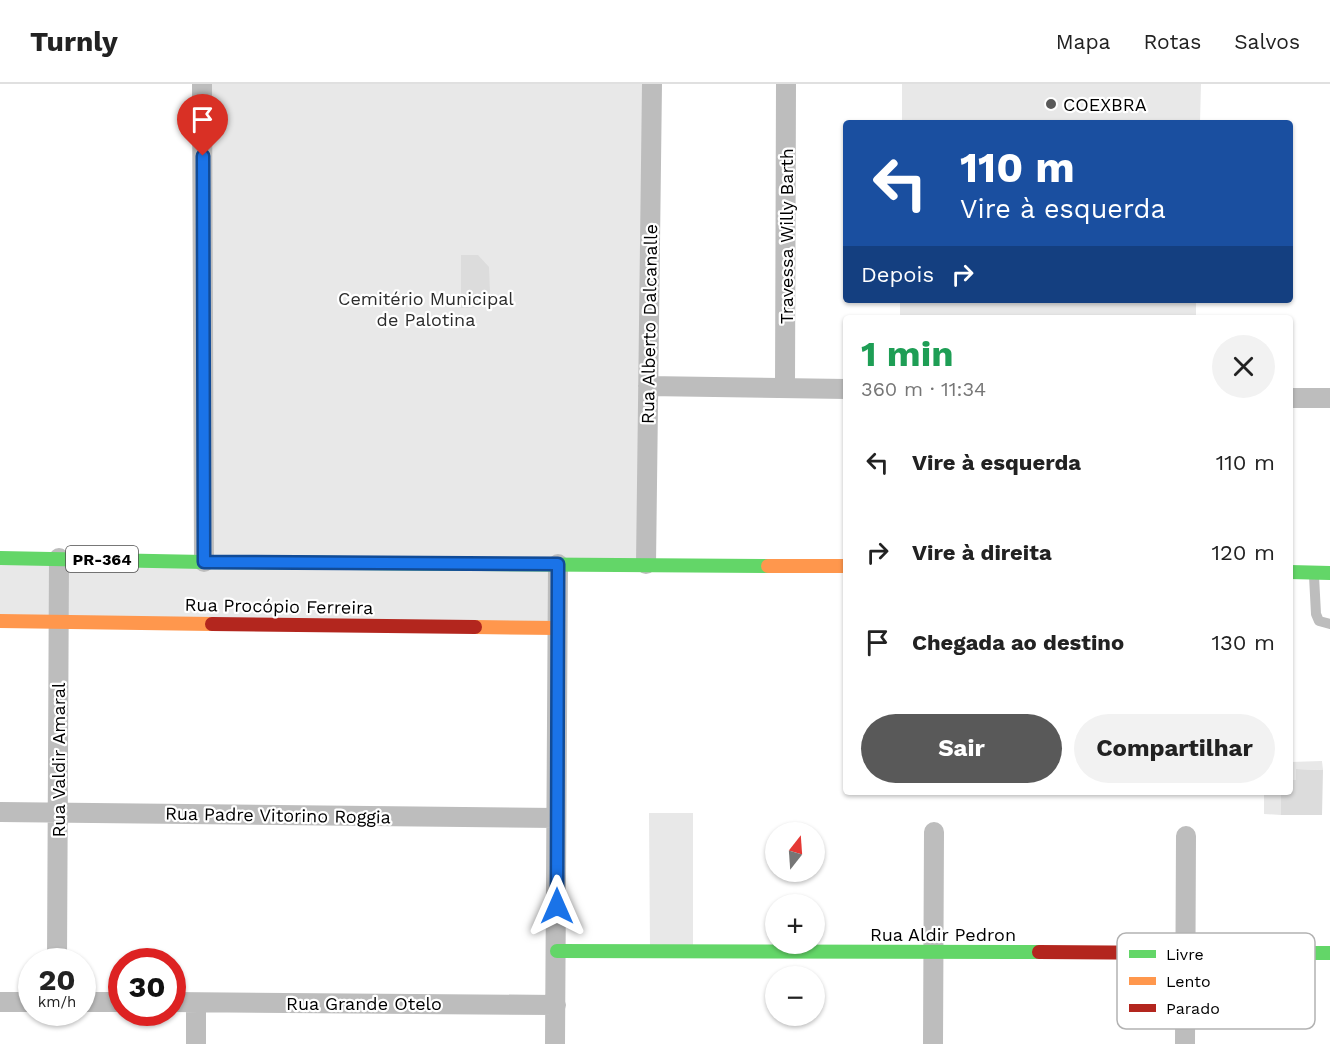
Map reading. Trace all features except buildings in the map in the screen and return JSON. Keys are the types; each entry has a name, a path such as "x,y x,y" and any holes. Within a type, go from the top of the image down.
{"street":[{"path":"202,84 204,562"},
{"name":"Rua Alberto Dalcanalle","path":"646,564 652,84"},
{"name":"Travessa Willy Barth","path":"785,388 786,84"},
{"path":"648,386 843,389"},
{"path":"1293,398 1330,398"},
{"name":"PR-364","path":"0,558 204,562 843,566"},
{"name":"Rua Valdir Amaral","path":"57,948 59,558"},
{"path":"555,1044 558,564"},
{"path":"1293,572 1330,573"},
{"name":"Rua Procópio Ferreira","path":"0,621 558,628"},
{"name":"Rua Padre Vitorino Roggia","path":"0,812 556,818"},
{"path":"933,832 933,1044"},
{"path":"1185,933 1186,836"},
{"name":"Rua Aldir Pedron","path":"557,951 1117,953"},
{"path":"0,1002 18,1002"},
{"name":"Rua Grande Otelo","path":"186,1003 556,1005"},
{"path":"196,1003 196,1044"}],"lane":[{"path":"1314,573 1316,614 1319,621 1330,624"}],"green space":[{"name":"Cemitério Municipal de Palotina","path":"202,84 652,84 646,564 558,564 558,628 0,621 0,558 204,562"},
{"name":"COEXBRA","path":"902,84 1201,84 1200,120 902,120"},
{"path":"900,303 1196,303 1196,315 900,315"},
{"path":"1322,761 1323,770 1296,769 1296,780 1293,780 1293,762"},
{"path":"1264,795 1281,795 1281,815 1264,814"},
{"path":"649,813 693,813 693,951 650,951"}],"traffic: fast":[{"path":"0,558 204,562 768,566"},
{"path":"1293,572 1330,573"},
{"path":"557,951 1039,952"},
{"path":"1315,953 1330,953"}],"traffic: slow":[{"path":"768,566 843,566"},
{"path":"0,621 212,624"},
{"path":"475,627 558,628"}],"traffic: jam":[{"path":"212,624 475,627"},
{"path":"1039,952 1117,953"}],"place":[{"name":"COEXBRA","path":"1051,104"}],"route":[{"path":"203,156 204,562 558,564 557,906"}]}
